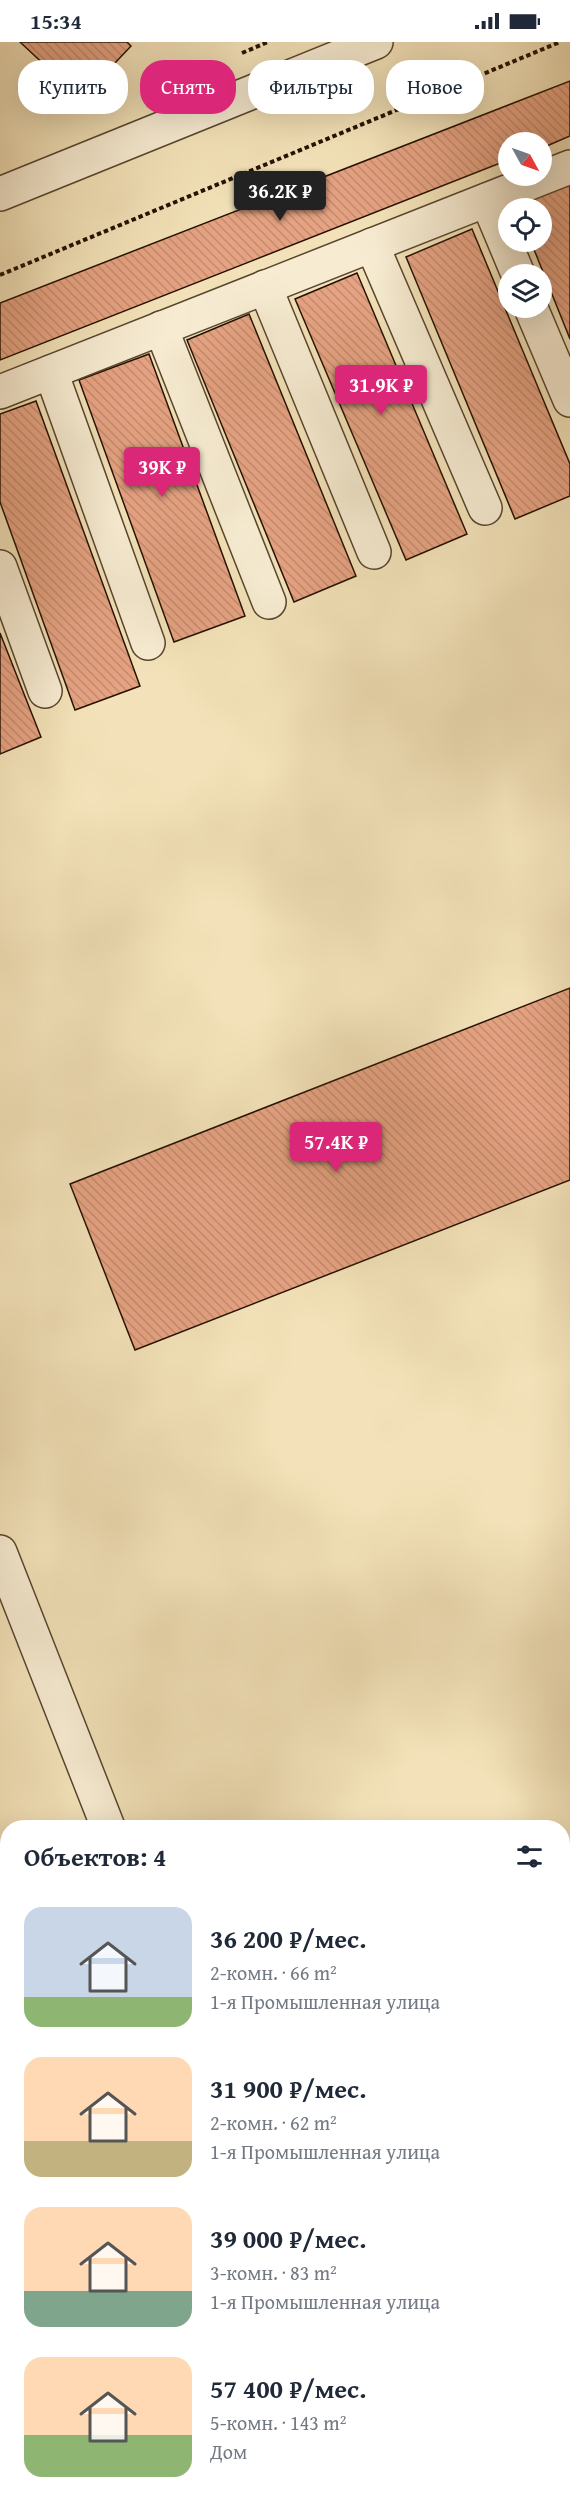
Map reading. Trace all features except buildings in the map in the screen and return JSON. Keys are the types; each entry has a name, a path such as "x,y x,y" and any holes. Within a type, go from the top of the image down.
{"street":[{"path":"0,194 375,42"},
{"path":"0,392 570,167"},
{"path":"487,200 514,264"},
{"path":"372,245 485,508"},
{"path":"265,287 374,552"},
{"path":"535,318 570,400"},
{"path":"161,328 269,602"},
{"path":"51,372 148,643"},
{"path":"0,567 45,691"},
{"path":"2,1570 105,1820"}],"path":[{"path":"0,275 560,42"}]}
